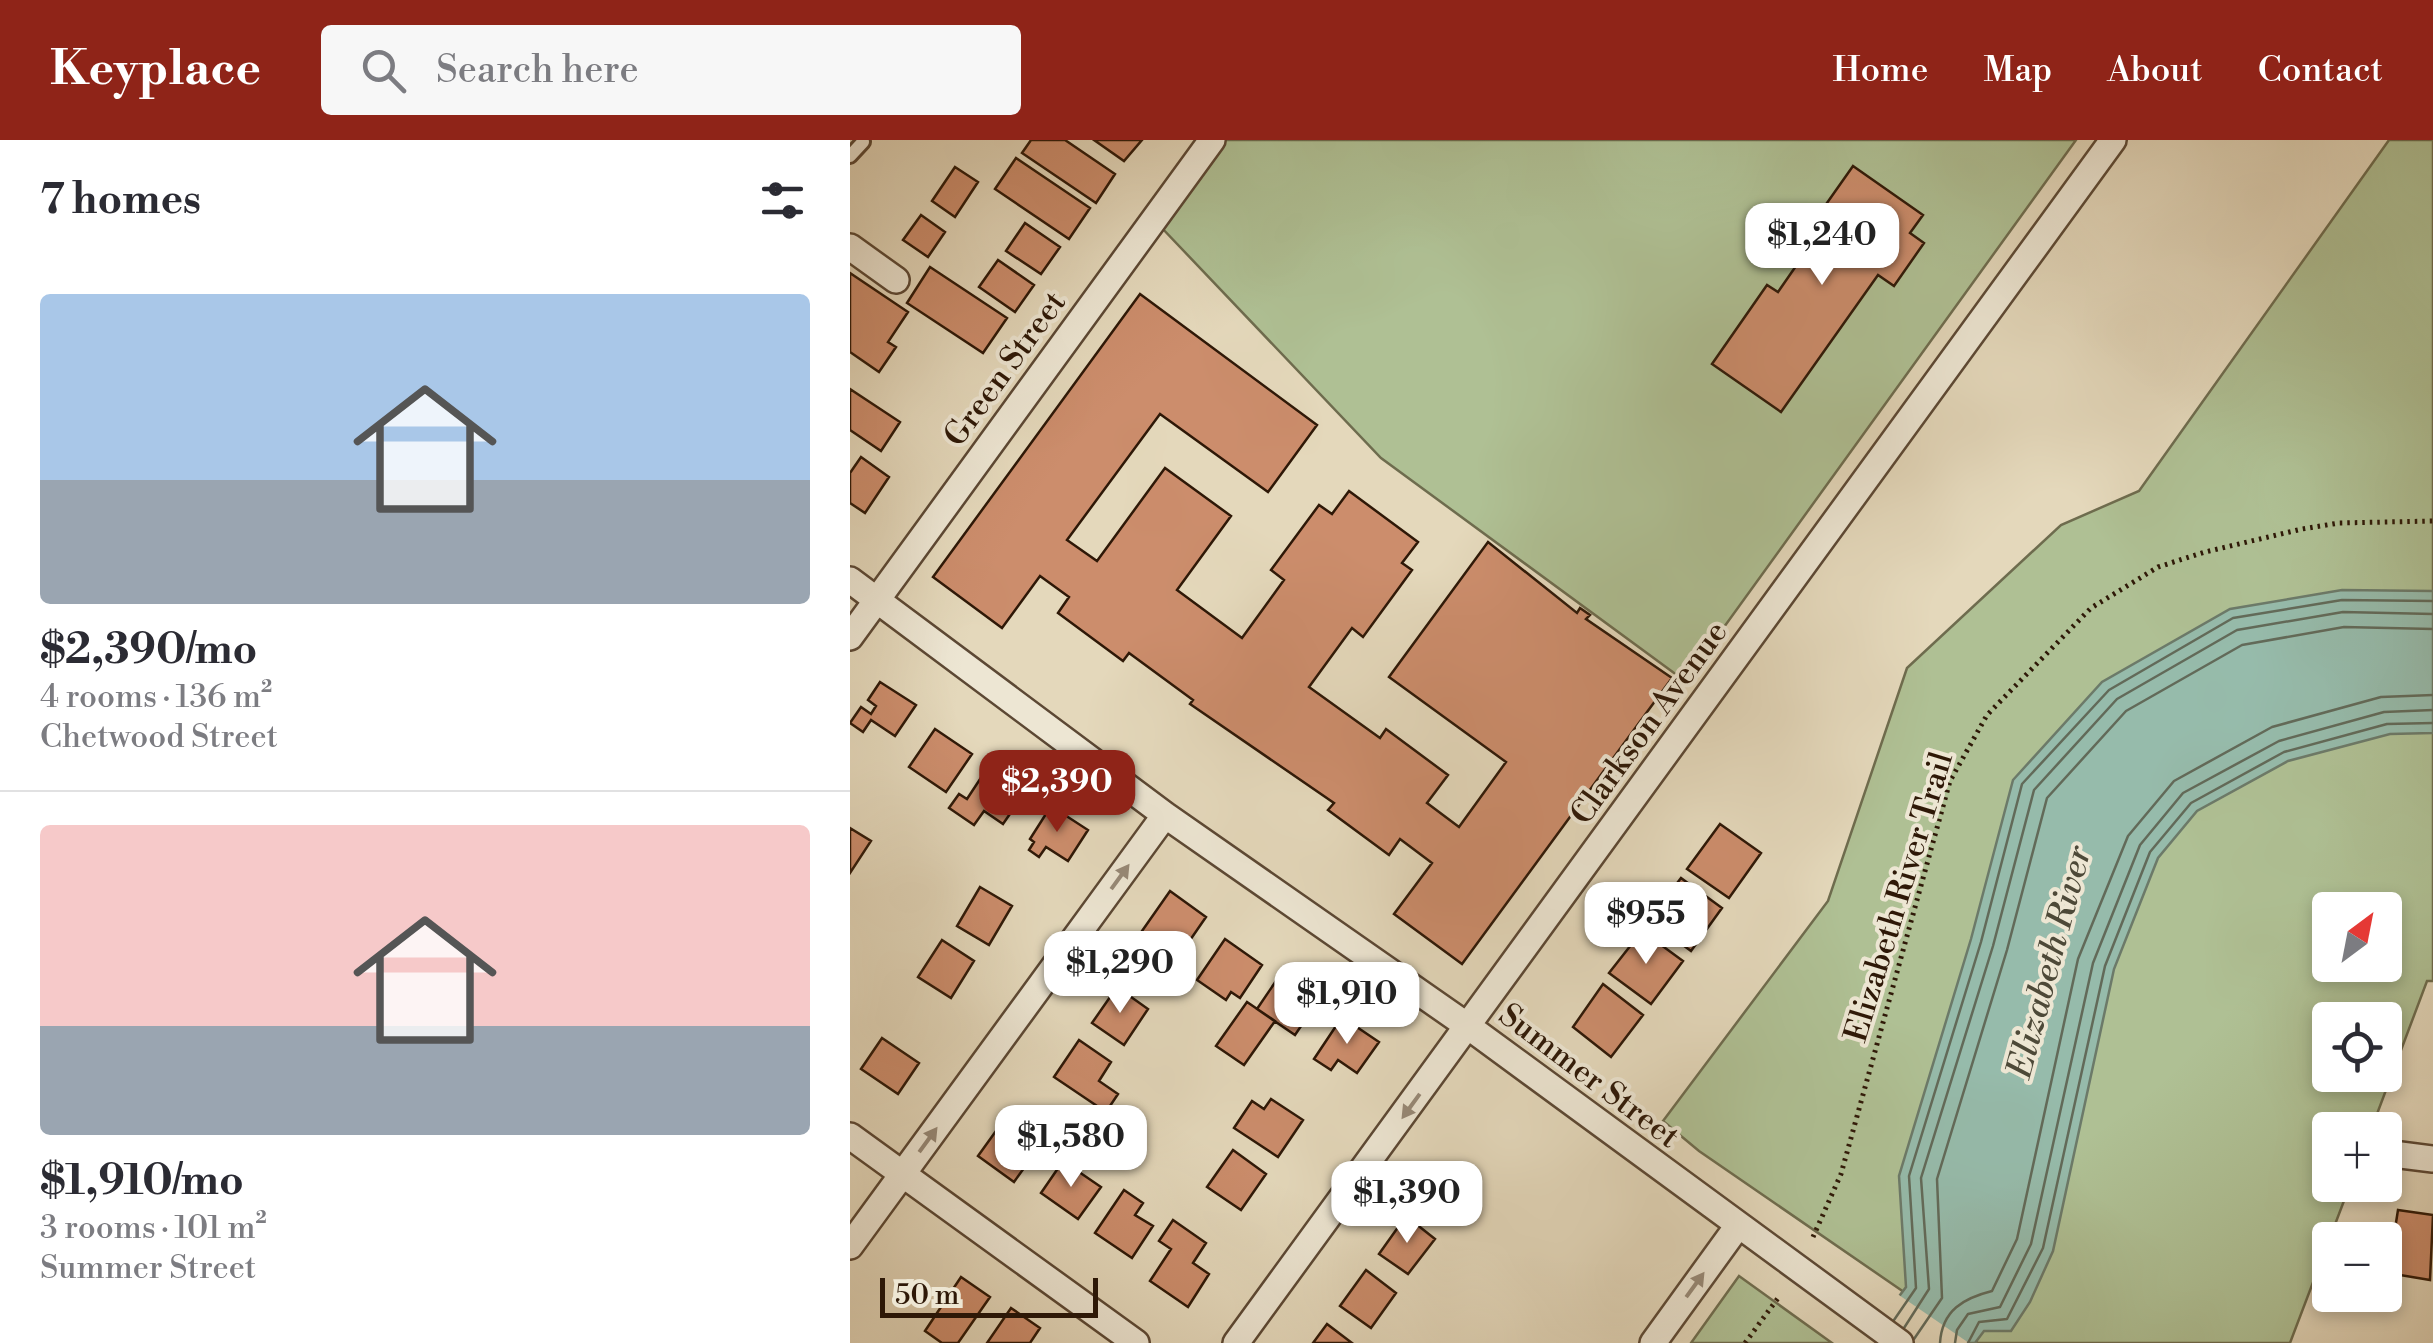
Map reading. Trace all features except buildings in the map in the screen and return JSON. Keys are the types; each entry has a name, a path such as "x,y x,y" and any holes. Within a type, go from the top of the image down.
{"street":[{"name":"Green Street","path":"850,637 1212,140"},
{"name":"Clarkson Avenue","path":"1236,1343 2113,140"},
{"path":"850,247 896,280"},
{"name":"Summer Street","path":"850,580 1165,815 1469,1027 1737,1228 1900,1343"},
{"path":"850,1246 1165,815"},
{"path":"850,1136 1136,1343"},
{"path":"2402,1155 2433,1159"},
{"path":"1653,1343 1737,1228"}],"lane":[{"path":"850,156 863,142"}],"path":[{"name":"Elizabeth River Trail","path":"1813,1237 1842,1174 1950,782 1987,714 2091,608 2158,567 2302,529 2339,523 2433,521"},
{"path":"1745,1343 1778,1298"}],"shaded area":[{"path":"1222,140 2076,140 1685,681 1381,458 1160,226"},
{"path":"2389,140 2433,140 2433,981 2427,981 2402,1048 2402,1002 2312,1002 2312,1092 2385,1092 2378,1112 2312,1112 2312,1202 2344,1202 2336,1222 2312,1222 2312,1285 2290,1343 1978,1343 1699,1151 1663,1121 1828,901 1907,668 2061,525 2139,491"},
{"path":"1739,1276 1832,1343 1691,1343"}],"water":[{"name":"Elizabeth River","path":"2342,590 2433,591 2433,733 2390,734 2288,761 2197,811 2158,858 2114,969 2053,1251 2030,1302 2011,1331 1984,1331 1975,1343 1864,1343 1906,1287 1899,1176 1971,939 2013,780 2102,682 2230,609"}],"pier":[{"path":"1896,1293 1969,1343 1859,1343"}]}
